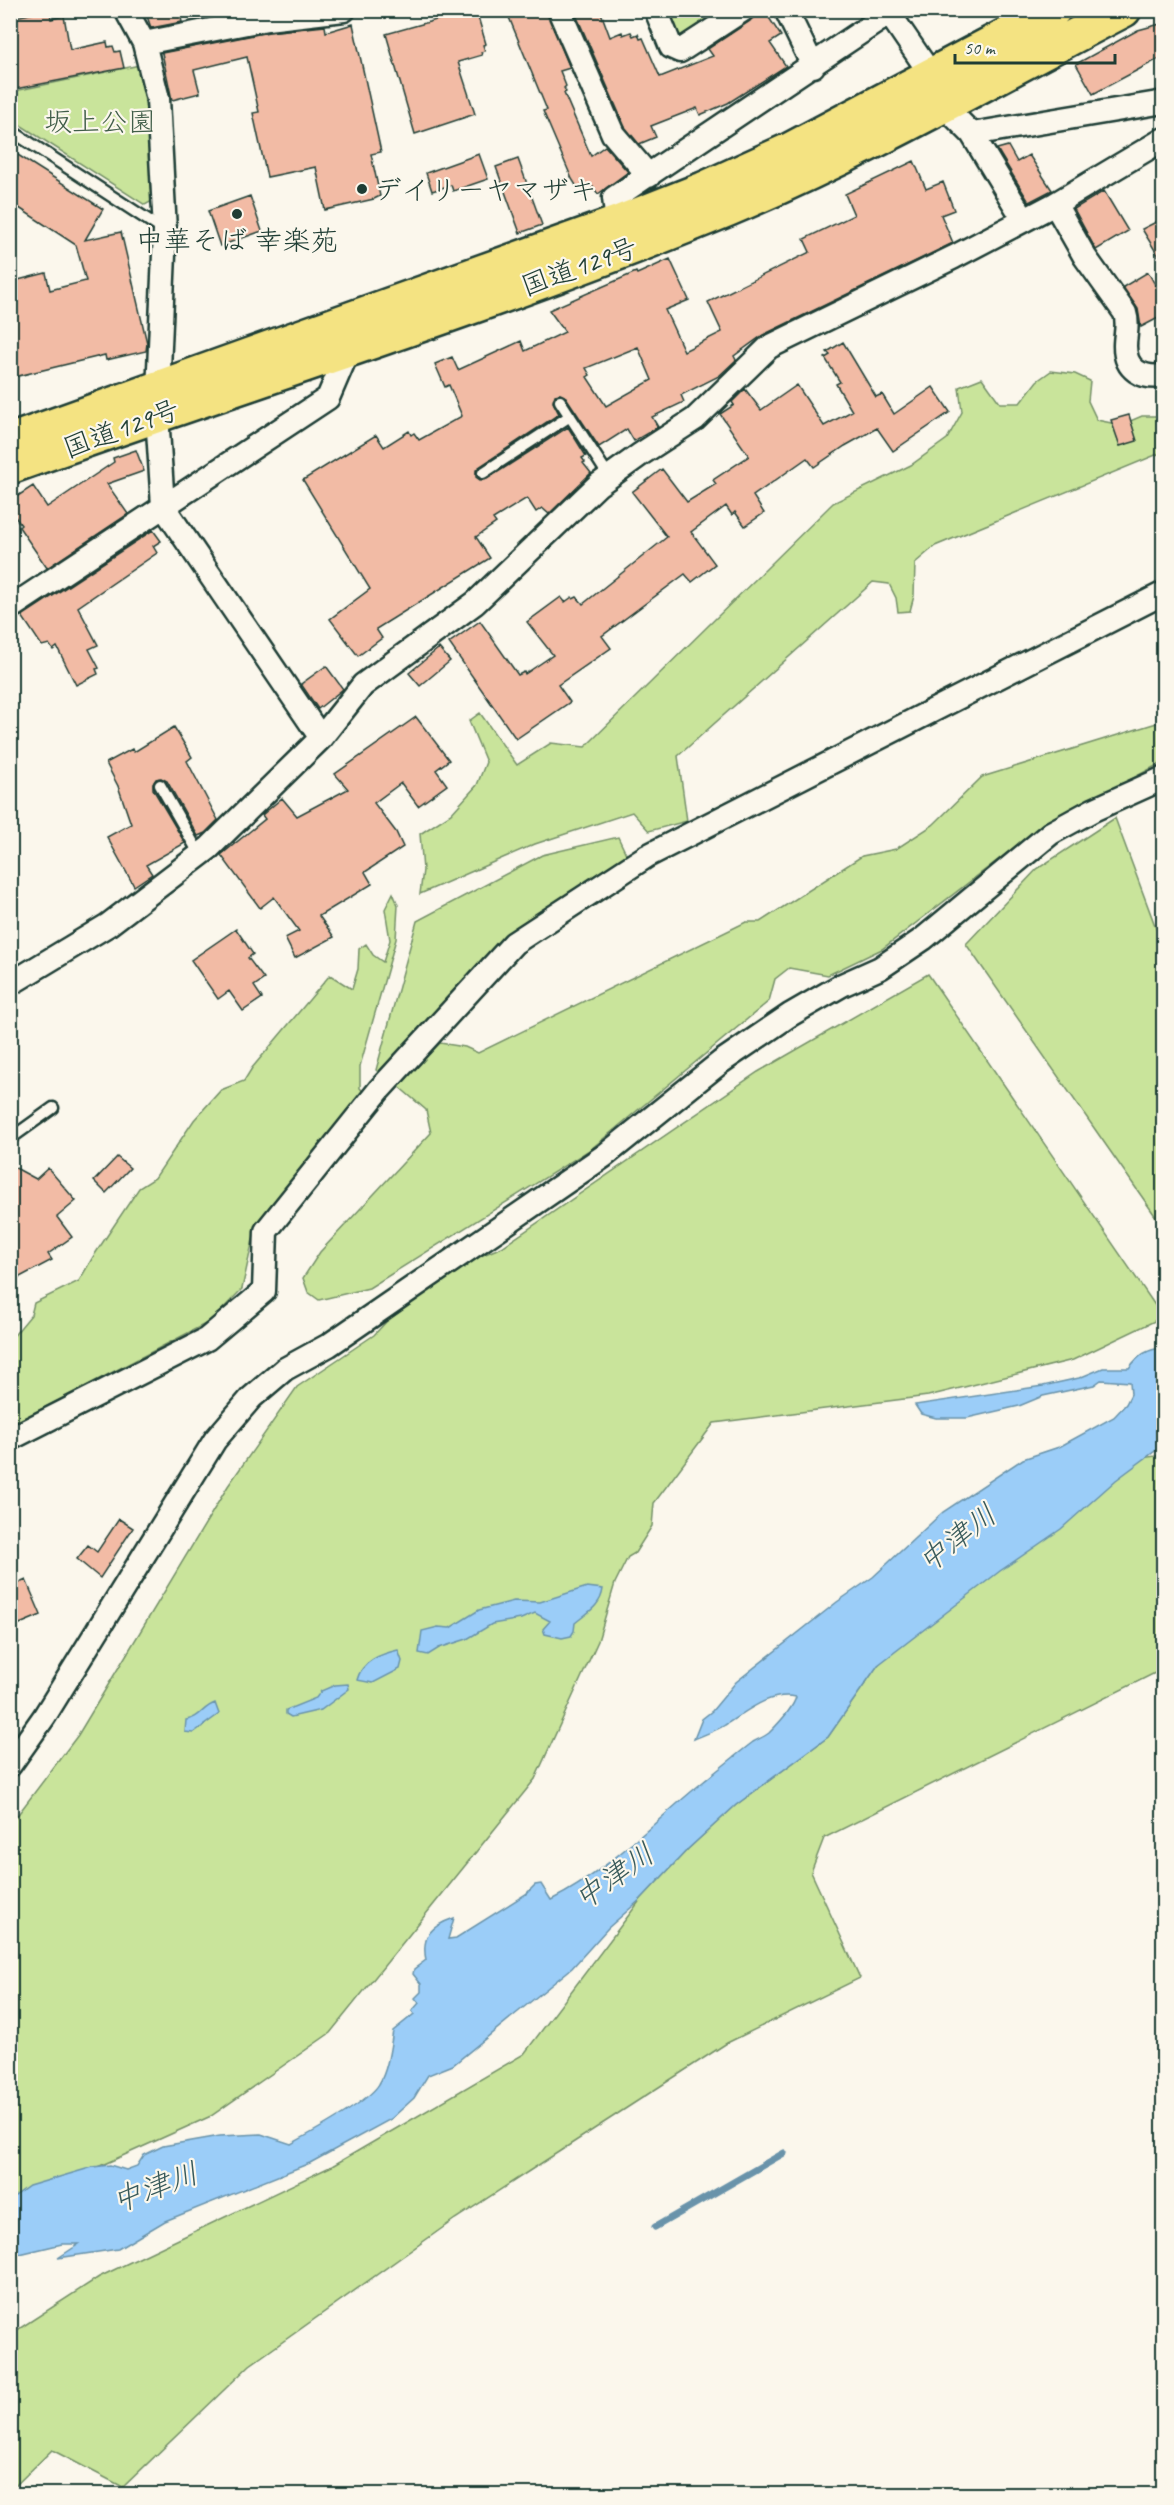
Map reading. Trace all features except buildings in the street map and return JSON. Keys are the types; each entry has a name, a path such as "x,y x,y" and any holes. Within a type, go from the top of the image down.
{"highway":[{"name":"国道129号","path":"10,468 158,401 703,189 789,150 1054,10"},
{"name":"国道129号","path":"10,441 349,349 581,266 721,212 861,148 1124,10"}],"street":[{"path":"126,10 144,43 158,99 165,231 158,401 162,506 321,738"},
{"path":"144,43 267,19 344,10"},
{"path":"559,10 613,134 649,176"},
{"path":"656,10 671,47 680,51 743,10"},
{"path":"786,10 813,66"},
{"path":"617,223 614,198 890,12 932,76"},
{"path":"972,134 1164,102"},
{"path":"944,106 972,134 1024,220"},
{"path":"10,984 108,925 200,855 321,738 363,685 475,603 598,485 695,419 769,347 954,258 1055,204 1164,139"},
{"path":"1055,204 1085,257 1125,313 1128,322 1125,348 1135,371 1143,377 1164,376"},
{"path":"10,608 328,398 349,349"},
{"path":"10,1439 207,1339 264,1291 266,1231 379,1090 514,943 647,856 1164,593"},
{"path":"10,1765 44,1717 215,1440 251,1398 285,1369 365,1322 604,1156 721,1062 790,1014 842,985 880,968 923,939 1050,833 1093,810 1164,778"}],"lane":[{"path":"10,130 165,231"},
{"path":"560,400 610,478"},
{"path":"483,473 493,461 570,416"},
{"path":"160,785 200,855"},
{"path":"10,1131 14,1136 53,1108"}],"green space":[{"path":"666,11 710,11 714,20 685,39 676,36"},
{"name":"坂上公園","path":"140,65 153,164 154,200 145,205 11,119 10,92"},
{"path":"1051,371 1075,374 1090,381 1088,401 1097,420 1121,425 1142,416 1163,416 1163,452 935,546 915,563 914,596 910,611 898,612 896,598 889,584 873,582 678,756 687,821 649,831 632,812 535,844 420,894 423,870 420,834 451,814 477,785 486,762 469,721 480,713 517,765 551,743 585,747 833,503 911,465 947,439 962,412 959,387 982,378 1000,403 1020,403 1037,381"},
{"path":"1163,721 1163,762 1037,830 882,949 828,975 789,968 775,979 769,1001 591,1149 369,1288 319,1300 308,1292 303,1278 320,1252 431,1133 426,1110 398,1086 440,1043 465,1047 478,1053 746,922 760,922 862,856 896,849 933,825 982,777"},
{"path":"1115,818 1163,947 1163,1227 966,944 1037,869"},
{"path":"618,837 627,856 506,941 382,1075 376,1070 417,921 542,855"},
{"path":"393,893 398,905 396,939 360,1066 360,1088 365,1094 255,1230 242,1289 211,1321 11,1425 11,1339 31,1315 34,1303 79,1281 139,1188 155,1178 194,1120 221,1090 244,1081 252,1068 330,975 352,989 358,969 359,949 366,944 373,955 383,962 390,940 385,909"},
{"path":"928,974 1163,1317 1073,1360 928,1396 714,1423 654,1503 652,1526 635,1553 628,1557 615,1583 598,1641 535,1779 330,2033 211,2116 11,2206 10,1825 78,1735 228,1486 297,1387 374,1335 386,1322 471,1260 502,1247 758,1072"},
{"path":"1163,1455 1163,1669 824,1838 811,1872 860,1978 727,2043 455,2219 250,2365 123,2487 52,2450 11,2490 11,2334 99,2277 332,2166 524,2054 641,1899 688,1849 736,1805 828,1737 878,1665 1044,1471"}],"water":[{"name":"中津川","path":"1163,1348 1163,1445 1116,1480 1061,1529 1000,1571 878,1665 828,1737 736,1805 688,1849 641,1899 608,1928 572,1968 453,2065 428,2075 414,2098 391,2119 310,2163 165,2221 118,2249 58,2258 79,2244 62,2244 11,2256 11,2199 29,2186 93,2167 110,2165 126,2170 137,2166 144,2155 163,2146 220,2136 261,2134 291,2144 339,2117 364,2099 379,2084 385,2072 393,2031 414,2014 412,2011 419,2003 415,1998 421,1992 421,1984 413,1974 414,1969 426,1960 425,1944 434,1928 454,1918 448,1939 456,1938 526,1894 535,1885 541,1884 551,1900 592,1875 721,1767 753,1742 769,1733 789,1711 796,1697 786,1696 768,1700 722,1727 694,1739 702,1719 712,1711 736,1682 837,1602 873,1577 943,1512 1023,1459 1059,1447 1114,1417 1126,1404 1131,1394 1130,1382 1101,1380 1094,1385 1043,1396 1019,1406 967,1418 936,1418 921,1414 915,1405 1043,1386 1079,1378 1103,1368 1129,1368 1144,1354"},
{"path":"587,1587 603,1589 602,1595 593,1609 575,1623 571,1636 562,1638 545,1634 543,1629 550,1621 535,1613 521,1619 492,1624 467,1639 439,1648 428,1655 419,1653 422,1631 438,1627 450,1628 479,1610 514,1601 540,1602"},
{"path":"398,1650 402,1661 400,1669 373,1683 357,1680 359,1673 367,1663"},
{"path":"348,1684 349,1689 321,1710 291,1717 286,1714 286,1710 316,1698 321,1691 335,1685"},
{"path":"215,1703 219,1714 193,1733 185,1732 186,1720 195,1717"}],"waterway":[{"path":"655,2227 784,2153"}],"place":[{"name":"デイリーヤマザキ","path":"362,189"},
{"name":"中華そば 幸楽苑","path":"237,214"}]}
